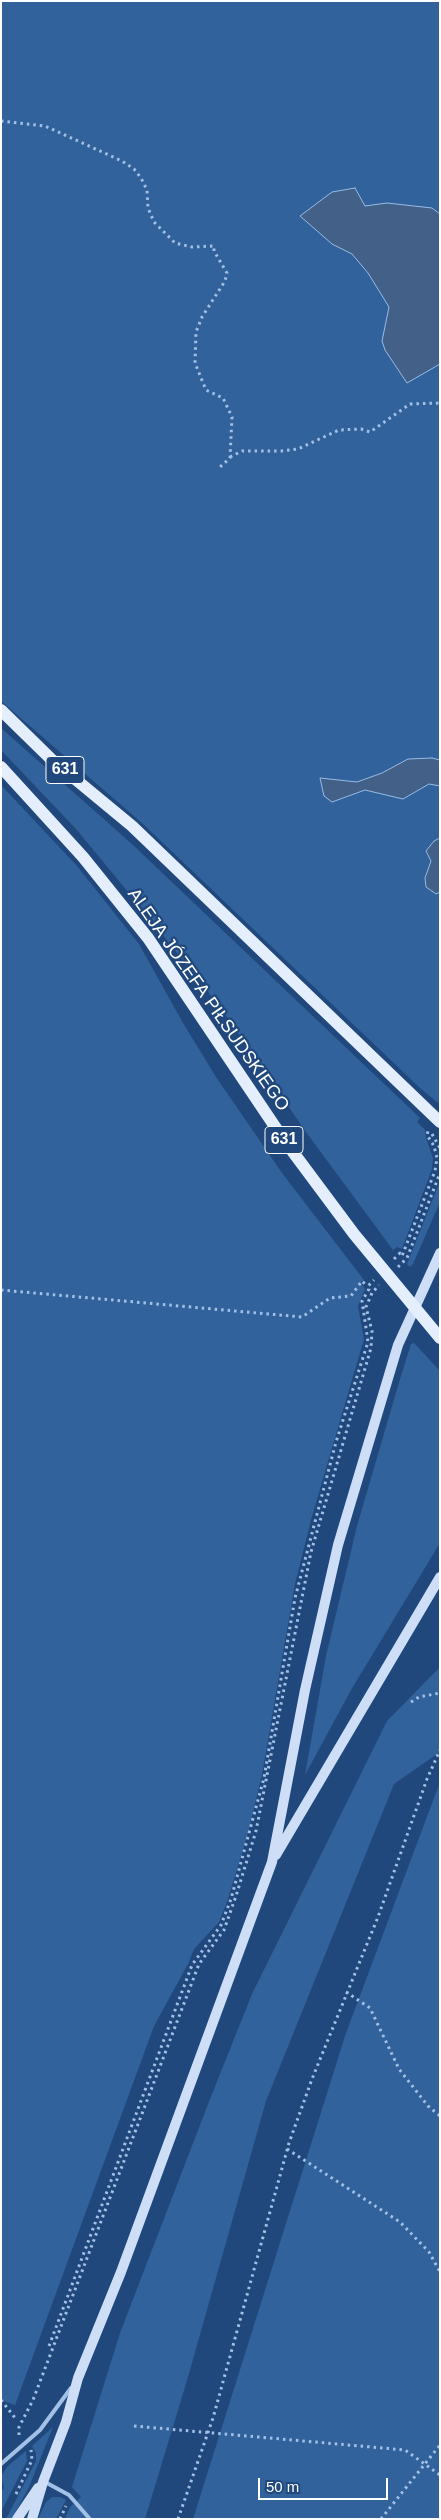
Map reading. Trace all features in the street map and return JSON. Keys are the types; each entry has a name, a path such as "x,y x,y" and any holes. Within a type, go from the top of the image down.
{"main road":[{"name":"631","path":"1,710 51,759 132,826 436,1118"},
{"name":"ALEJA JÓZEFA PIŁSUDSKIEGO","path":"1,767 84,857 148,938 284,1140 414,1309"},
{"path":"32,2519 43,2482 66,2422 78,2378 125,2263 272,1862 305,1690 338,1545 398,1346 440,1252"},
{"name":"631","path":"414,1309 440,1338"},
{"path":"272,1862 440,1577"},
{"path":"17,2519 43,2482"}],"lane":[{"path":"1,2464 47,2423 78,2378"},
{"path":"1,2454 7,2459"},
{"path":"43,2482 69,2494 89,2518"}],"path":[{"path":"1,121 44,126 122,161 134,169 141,178 147,190 148,208 154,222 175,243 192,246 214,246 214,252 227,273 225,281 202,318 196,332 194,363 206,390 223,398 232,417 230,458"},
{"path":"220,468 230,458 242,451 281,452 298,449 339,430 361,429 370,432 410,404 440,403"},
{"path":"21,2438 19,2427 33,2400 199,1964 224,1930 236,1896 256,1831 311,1552 371,1348 372,1331 366,1307 372,1293 400,1253 402,1256 435,1171 436,1152 427,1135 428,1130 424,1126 436,1118"},
{"path":"49,2346 192,1965 222,1925 231,1899 264,1778 295,1598 336,1442 368,1342 362,1301 369,1289 368,1286 407,1258 440,1173"},
{"path":"1,1290 302,1317 330,1298 351,1296 362,1281 368,1286"},
{"path":"411,1702 419,1697 440,1693"},
{"path":"178,2519 207,2434 287,2149 346,1992 378,1917 427,1779 440,1750"},
{"path":"346,1992 370,2008 399,2069 428,2106 440,2116"},
{"path":"287,2149 400,2222 429,2252 440,2272"},
{"path":"1,2400 16,2419"},
{"path":"134,2426 207,2434 405,2450 440,2475"},
{"path":"381,2519 440,2445"},
{"path":"14,2498 32,2460 30,2448"}],"shaded area":[{"path":"1,1 440,1 440,1100 438,1103 142,823 1,701"},
{"path":"355,188 365,206 387,203 432,208 440,214 440,364 407,383 385,350 382,341 389,307 368,273 352,254 332,244 300,216 332,192"},
{"path":"1,728 133,845 420,1118 417,1122 425,1130 433,1158 432,1169 402,1249 397,1247 393,1250 306,1132 220,1007 138,904 76,829 1,750"},
{"path":"432,758 440,760 440,786 429,784 403,799 365,790 332,802 324,796 320,778 357,782 382,773 408,759"},
{"path":"1,785 77,866 139,944 183,1023 216,1077 282,1173 364,1280 361,1283 365,1289 358,1306 364,1339 311,1520 295,1584 262,1775 248,1833 228,1899 219,1922 194,1949 188,1964 154,2026 15,2405 1,2400"},
{"path":"440,838 440,892 436,894 426,887 425,878 431,861 426,851 434,841"},
{"path":"440,1181 440,1202 410,1267 407,1264"},
{"path":"414,1343 440,1371 440,1543 351,1690 305,1775 326,1656 357,1526 400,1379 411,1344"},
{"path":"440,1667 440,1752 394,1784 266,2101 188,2377 145,2519 65,2519 70,2507 81,2497 72,2487 120,2333 252,1994 387,1721"},
{"path":"440,1782 440,2519 193,2519 346,2033"},
{"path":"53,2427 29,2487 12,2519 6,2519 36,2461 36,2453 32,2446"},
{"path":"26,2451 27,2461 1,2512 1,2492 4,2488 1,2476 8,2466"},
{"path":"52,2497 60,2497 66,2500 56,2519 38,2519 46,2502"}]}
